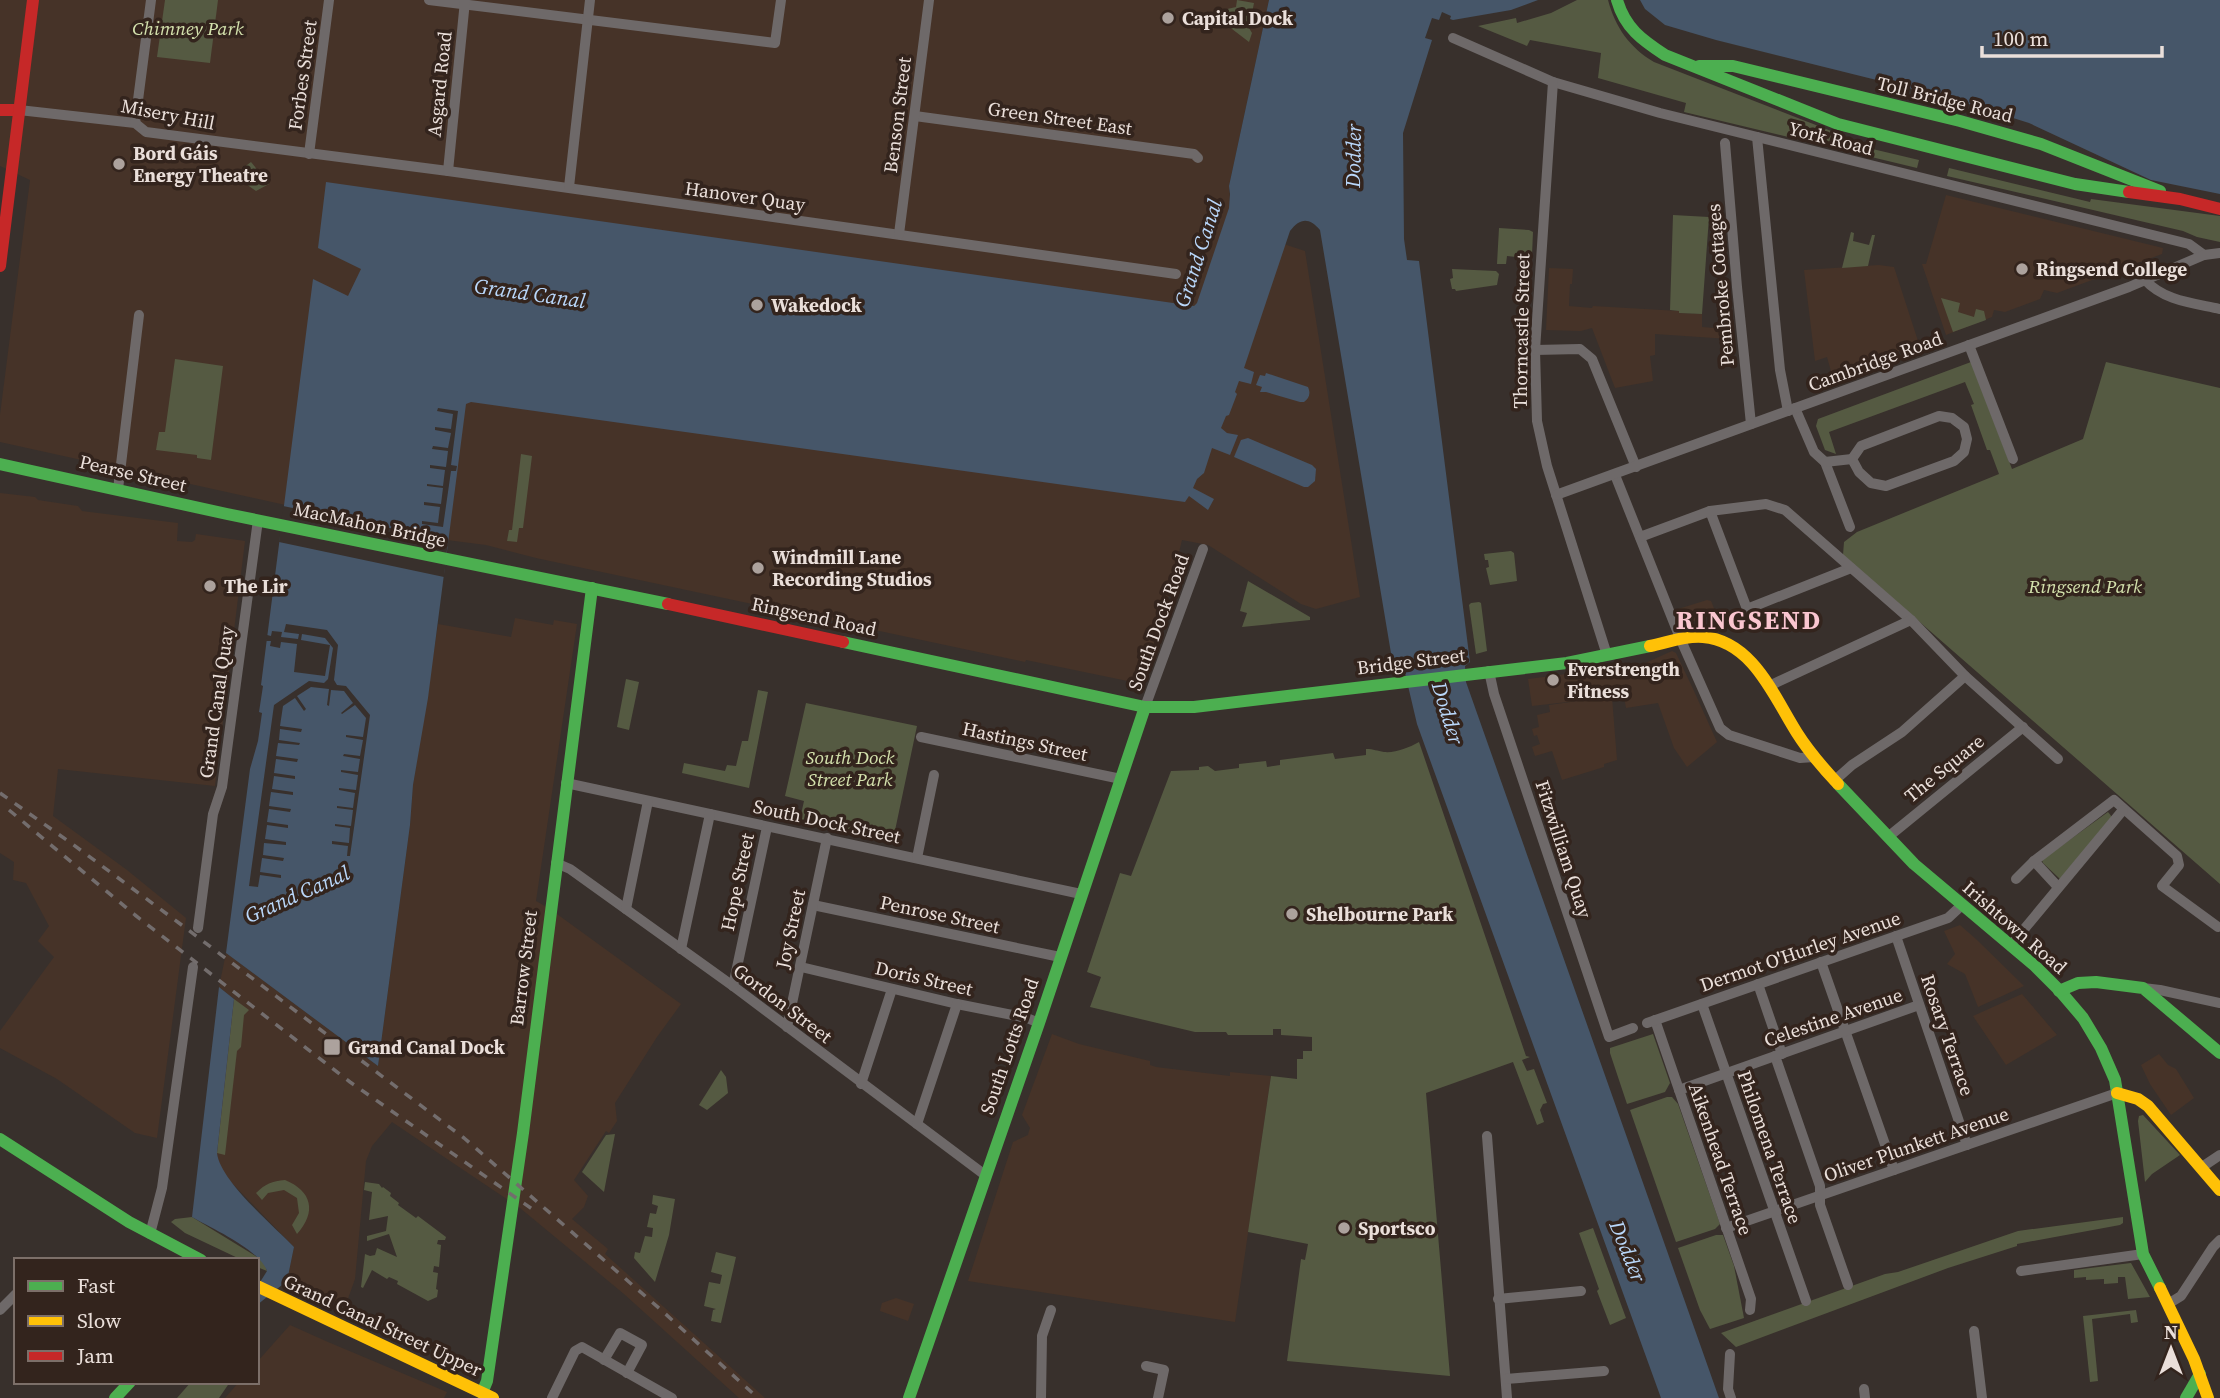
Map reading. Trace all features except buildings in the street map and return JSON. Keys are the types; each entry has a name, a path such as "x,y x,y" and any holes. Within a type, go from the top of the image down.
{"main road":[{"path":"0,266 6,174 19,110 33,0"},
{"name":"Toll Bridge Road","path":"1617,0 1626,26 1665,55 1838,124 2075,184 2180,199 2220,209"},
{"name":"Toll Bridge Road","path":"1692,66 1733,66 1971,124 2041,144 2180,199"},
{"path":"0,110 19,110"},
{"name":"Pearse Street","path":"0,464 258,520"},
{"name":"MacMahon Bridge","path":"258,520 475,565"},
{"name":"Ringsend Road","path":"475,565 1145,707"},
{"name":"Barrow Street","path":"487,1396 592,588"},
{"name":"Bridge Street","path":"1145,707 1194,707 1567,663 1680,638 1707,636 1721,640 1749,659 1769,686"},
{"name":"Irishtown Road","path":"1769,686 1814,757 1834,781 1924,873 2011,945 2059,990 2075,1009 2106,1057 2118,1093 2135,1218 2143,1254 2200,1374 2208,1398"},
{"name":"South Lotts Road","path":"909,1398 1145,707"},
{"path":"2059,990 2078,983 2096,982 2143,988 2220,1054"},
{"path":"2118,1093 2148,1106 2220,1190"},
{"path":"0,1139 150,1234 197,1258"},
{"name":"Grand Canal Street Upper","path":"259,1287 487,1396"},
{"path":"2186,1398 2200,1374"},
{"path":"116,1398 128,1384"}],"street":[{"path":"135,123 151,0"},
{"name":"Forbes Street","path":"309,154 329,0"},
{"path":"429,0 465,2 775,43 781,0"},
{"path":"569,187 590,0"},
{"name":"Benson Street","path":"899,234 929,0"},
{"name":"Asgard Road","path":"448,171 465,2"},
{"name":"York Road","path":"1454,38 1553,82 1660,113 2189,244 2204,254"},
{"name":"Thorncastle Street","path":"1553,82 1535,351 1537,421 1556,495 1608,655"},
{"name":"Misery Hill","path":"19,110 135,123 146,132 309,154"},
{"name":"Green Street East","path":"915,116 1194,154 1198,158"},
{"path":"1757,139 1780,370 1792,410 1814,452 1825,462 1850,527"},
{"name":"Pembroke Cottages","path":"1725,143 1751,424"},
{"name":"Hanover Quay","path":"309,154 569,187 1177,274"},
{"path":"2204,254 2220,253"},
{"name":"Cambridge Road","path":"1556,495 2145,280 2204,254"},
{"path":"2145,280 2154,290 2167,297 2220,309"},
{"path":"118,489 139,315"},
{"path":"1969,345 2013,459"},
{"path":"1535,351 1580,349 1592,359 1636,467"},
{"path":"1825,462 1852,459 1861,446 1939,416 1952,418 1964,426 1967,439 1964,452 1954,461 1886,486 1871,483 1859,472 1852,459"},
{"path":"1615,475 1680,638 1720,728 1729,736 1777,751 1800,758 1814,757"},
{"path":"1640,537 1710,511 1766,504 1785,510 1911,620 1965,676 2058,759"},
{"path":"1710,511 1747,609 1851,568"},
{"name":"Grand Canal Quay","path":"198,928 213,814 222,788 258,520"},
{"name":"South Dock Road","path":"1145,707 1203,549"},
{"path":"1769,686 1911,620"},
{"name":"Fitzwilliam Quay","path":"1489,671 1494,694 1609,1037 1633,1028"},
{"path":"1834,781 1852,765 1902,732 1965,676"},
{"name":"The Square","path":"1888,837 2023,727"},
{"name":"Hastings Street","path":"921,737 1121,779"},
{"path":"917,858 934,775"},
{"name":"South Dock Street","path":"566,783 1081,894"},
{"path":"2016,879 2034,861 2114,800 2177,856 2179,865 2162,886 2218,927"},
{"path":"626,909 648,801"},
{"path":"2011,945 2123,810"},
{"path":"681,949 710,814"},
{"name":"Hope Street","path":"733,986 767,827"},
{"name":"Joy Street","path":"787,1027 827,838"},
{"path":"2034,861 2058,887"},
{"name":"Gordon Street","path":"556,863 570,869 733,986 985,1175"},
{"name":"Penrose Street","path":"813,905 1060,957"},
{"name":"Dermot O'Hurley Avenue","path":"1651,1022 1948,918 1962,905"},
{"name":"Rosary Terrace","path":"1896,936 1966,1145"},
{"path":"1821,962 1895,1170"},
{"path":"150,1234 162,1188 193,967"},
{"name":"Doris Street","path":"801,967 1027,1018 1039,1023"},
{"path":"1758,984 1820,1186 1820,1205 1847,1285"},
{"path":"2143,988 2220,1003"},
{"path":"861,1083 892,989"},
{"path":"917,1124 957,1004"},
{"name":"Philomena Terrace","path":"1702,1004 1806,1301"},
{"name":"Celestine Avenue","path":"1679,1090 1919,1005"},
{"name":"Aikenhead Terrace","path":"1651,1022 1679,1090 1751,1299 1750,1310"},
{"name":"Oliver Plunkett Avenue","path":"1726,1228 2118,1093"},
{"path":"1487,1136 1507,1398"},
{"path":"2202,1167 2220,1155"},
{"path":"2168,1304 2181,1296 2220,1240"},
{"path":"2021,1271 2143,1254"},
{"path":"1498,1300 1581,1291"},
{"path":"0,1310 14,1296"},
{"path":"1041,1398 1042,1336 1051,1310"},
{"path":"1974,1331 1982,1398"},
{"path":"604,1360 620,1333 642,1345 627,1373"},
{"path":"552,1398 575,1352 582,1348 672,1398"},
{"path":"1730,1354 1728,1389 1731,1398"},
{"path":"1146,1366 1164,1370 1158,1398"},
{"path":"1506,1379 1604,1371"}],"shaded area":[{"path":"0,0 1269,0 1229,186 1230,202 1226,225 1305,251 1360,597 1316,609 1301,604 1208,545 1182,540 1167,603 1142,684 1026,660 1025,662 486,545 439,539 0,442 0,415 30,180 0,166"},
{"name":"Ringsend College","path":"1946,195 2163,248 2162,254 2057,293 2044,290 2040,299 2005,312 1994,310 1992,317 1946,335 1922,264 1926,264"},
{"path":"1879,265 1894,267 1919,344 1832,375 1827,357 1815,361 1804,270"},
{"path":"1549,268 1573,269 1569,306 1702,314 1702,327 1727,329 1729,339 1655,334 1655,355 1650,356 1653,381 1615,388 1592,328 1581,331 1546,330"},
{"path":"0,493 78,506 82,511 178,523 177,541 192,542 196,534 245,541 215,786 58,769 53,816 127,870 186,918 157,1138 135,1133 57,1079 0,1048 0,1031 54,957 38,941 49,926 26,883 13,880 14,862 0,853"},
{"path":"1711,601 1716,613 1681,626 1675,610"},
{"path":"515,618 553,625 554,620 577,624 536,901 681,1004 615,1103 617,1121 609,1133 606,1131 574,1180 588,1196 584,1207 572,1219 608,1249 605,1254 765,1398 739,1398 624,1294 520,1208 392,1122 372,1146 366,1161 355,1279 345,1307 287,1281 294,1247 228,1179 218,1163 234,999 219,987 226,953 378,1066 413,785 438,624 511,637"},
{"path":"1672,651 1676,653 1717,742 1687,767 1674,748 1658,703 1626,708 1624,697 1612,697 1617,760 1604,764 1604,767 1562,780 1552,751 1535,756 1532,747 1540,744 1532,729 1539,727 1537,715 1550,712 1549,705 1585,700 1532,706 1528,679 1643,664"},
{"path":"1960,925 2024,986 1978,1007 1965,974 1947,964 1955,954 1944,931"},
{"path":"2022,994 2057,1035 2006,1065 1973,1016"},
{"path":"1052,1034 1079,1044 1150,1061 1150,1065 1156,1067 1230,1076 1230,1072 1271,1076 1235,1322 968,1281 1013,1142 1028,1135 1030,1128 1022,1115"},
{"path":"2159,1054 2168,1065 2176,1069 2194,1098 2171,1115 2141,1065"},
{"path":"896,1298 914,1304 908,1321 880,1311 882,1303"},
{"path":"290,1325 447,1392 444,1398 225,1398 237,1384 259,1384 259,1360"}],"green space":[{"name":"Chimney Park","path":"165,0 218,0 210,63 157,57"},
{"path":"1237,0 1254,3 1249,42 1219,19 1223,10 1236,7"},
{"path":"1577,0 1608,0 1625,36 1654,62 1844,136 1843,142 1919,160 1917,168 1684,112 1686,103 1598,78 1601,53 1530,40 1527,46 1478,26 1516,18 1517,23 1551,13"},
{"path":"251,162 269,184 256,191 235,174"},
{"path":"1949,168 2090,202 2091,199 2220,216 2220,242 1947,176"},
{"path":"1673,215 1709,217 1702,314 1670,310"},
{"path":"1499,228 1533,232 1532,255 1527,258 1507,256 1506,264 1497,264"},
{"path":"1851,232 1854,233 1853,241 1869,245 1872,235 1875,235 1868,266 1842,268"},
{"path":"1452,269 1496,271 1499,274 1497,285 1456,291 1452,289 1450,279 1453,278"},
{"path":"1941,298 1960,303 1958,312 1974,317 1976,309 1984,311 1986,320 1953,332"},
{"path":"175,359 223,366 211,460 197,458 197,455 156,450 159,432 165,432"},
{"name":"Ringsend Park","path":"1971,362 2012,469 2083,439 2106,362 2220,388 2220,884 1843,555 1844,542 1857,532 1999,474 1990,450 1987,450 1965,382 1829,432 1836,454 1825,450 1816,426 1818,419"},
{"path":"521,454 532,456 523,528 519,528 517,542 507,541 509,530 512,530"},
{"path":"1514,553 1517,581 1490,585 1486,568 1489,567 1488,560 1485,560 1484,554"},
{"path":"1248,581 1310,617 1310,620 1242,627 1247,613 1240,611"},
{"path":"1479,602 1487,651 1476,654 1469,605"},
{"path":"626,679 639,682 629,730 617,727"},
{"path":"758,690 768,692 749,788 682,773 684,763 725,771 727,765 736,766 742,741 748,741"},
{"name":"South Dock Street Park","path":"806,703 917,726 893,840 800,819 804,801 785,796"},
{"name":"Shelbourne Park","path":"1419,742 1526,1056 1530,1057 1522,1060 1527,1071 1534,1069 1547,1103 1543,1104 1540,1110 1544,1122 1537,1125 1513,1062 1426,1093 1450,1376 1287,1361 1301,1259 1305,1260 1308,1244 1248,1232 1271,1076 1297,1079 1297,1059 1303,1059 1303,1051 1312,1051 1312,1037 1281,1035 1281,1029 1273,1029 1273,1035 1195,1032 1090,1007 1101,977 1087,972 1120,873 1131,876 1171,771 1199,770 1199,767 1208,766 1215,771 1239,768 1239,764 1266,761 1267,767 1280,765 1280,760 1333,753 1335,759 1366,755 1366,749 1393,752"},
{"path":"2108,812 2112,817 2060,879 2043,863 2042,860"},
{"path":"234,999 249,1010 244,1015 241,1047 237,1051 225,1155 217,1153"},
{"path":"1653,1034 1670,1083 1665,1092 1627,1104 1610,1048"},
{"path":"721,1070 726,1077 728,1093 707,1110 699,1105"},
{"path":"1672,1097 1678,1104 1720,1224 1715,1229 1676,1242 1630,1110"},
{"path":"2143,1115 2180,1155 2145,1182 2138,1121 2139,1116"},
{"path":"615,1134 604,1192 582,1172 606,1135"},
{"path":"285,1180 301,1190 309,1203 307,1218 297,1234 292,1225 299,1213 297,1198 284,1190 268,1193 262,1200 256,1193 262,1187"},
{"path":"365,1182 379,1184 391,1193 390,1196 398,1205 446,1237 445,1240 438,1240 437,1244 441,1245 439,1267 434,1266 433,1272 438,1273 437,1297 428,1301 397,1284 398,1281 389,1277 387,1279 372,1270 363,1288 361,1287 365,1254 375,1255 377,1248 397,1257 389,1234 367,1241 367,1236 386,1231 388,1216 369,1220 372,1192 364,1190"},
{"path":"653,1195 675,1199 669,1235 655,1282 634,1258 635,1252 640,1253 645,1236 652,1237 653,1228 647,1227 650,1213 656,1214 658,1206 652,1204"},
{"path":"192,1217 259,1258 238,1258 185,1233 171,1222"},
{"path":"2123,1217 2123,1223 2120,1225 2017,1244 1736,1347 1721,1333 1885,1274 2018,1231"},
{"path":"1593,1228 1626,1318 1610,1325 1579,1233"},
{"path":"1723,1235 1734,1266 1744,1318 1710,1329 1700,1310 1678,1248"},
{"path":"716,1252 736,1257 721,1323 711,1321 713,1310 716,1309 704,1306 709,1282 720,1284 722,1275 711,1272"},
{"path":"259,1258 265,1264 267,1271 259,1268"},
{"path":"2131,1263 2150,1297 2128,1299 2125,1277 2118,1277 2118,1283 2104,1284 2104,1279 2074,1278 2074,1270"},
{"path":"2136,1310 2138,1322 2131,1323 2130,1314 2092,1319 2098,1381 2090,1382 2083,1316"},
{"path":"189,1384 229,1384 219,1398 177,1398"}],"water":[{"name":"Grand Canal Dock","path":"1269,0 1538,0 1511,10 1453,20 1442,12 1439,20 1432,18 1425,38 1432,40 1403,133 1404,239 1407,260 1419,261 1470,662 1465,666 1466,682 1719,1398 1661,1398 1417,724 1405,673 1394,671 1320,230 1308,221 1297,224 1290,231 1244,368 1254,372 1251,384 1239,381 1229,415 1221,428 1227,433 1238,435 1230,455 1212,448 1204,473 1193,488 1214,499 1208,510 1189,496 1185,502 471,402 466,404 428,698 413,785 378,1066 226,953 250,769 262,713 259,712 261,685 313,279 348,296 361,269 318,248 326,182 1194,306 1229,208 1229,186"},
{"path":"1640,0 2220,0 2220,194 2151,180 2029,123 1953,99 1665,25 1645,9"},
{"path":"1266,373 1308,387 1308,397 1304,402 1300,402 1260,392 1262,387 1256,385 1260,375 1265,376"},
{"path":"1248,438 1312,465 1316,469 1315,481 1304,487 1234,457 1241,440"},
{"path":"219,987 234,999 217,1153 227,1177 237,1190 294,1247 287,1281 259,1303 259,1284 267,1271 263,1263 246,1248 192,1217"}],"pier":[{"path":"438,408 458,411 451,465 457,466 456,471 451,471 443,527 422,524 422,521 438,523 440,507 424,505 424,502 441,504 443,488 427,484 443,486 445,470 430,468 430,465 446,467 448,451 432,449 433,446 448,448 451,433 435,430 435,427 451,429 453,414 437,411"},
{"path":"283,506 448,540 444,577 279,542"},
{"path":"286,624 327,630 338,645 334,680 337,685 346,686 370,715 350,856 347,856 348,846 332,844 332,841 349,843 350,828 335,824 351,826 353,810 337,806 353,808 355,793 339,788 356,790 358,775 341,770 358,772 360,759 343,756 360,756 363,740 346,735 363,737 366,718 355,705 341,713 353,703 344,691 331,690 329,706 329,689 311,687 297,696 306,709 304,711 295,698 283,706 280,726 302,729 301,732 280,729 279,740 300,743 278,743 276,756 298,759 297,762 276,759 274,773 295,776 295,779 274,776 272,789 293,792 293,795 271,792 269,806 291,809 290,812 269,809 267,822 288,825 288,828 267,825 265,839 286,842 286,845 264,843 263,855 284,858 283,861 262,858 260,872 281,875 281,878 260,875 258,887 249,886 274,705 309,681 324,683 328,679 333,648 325,638 302,634 301,640 330,645 325,676 294,672 297,644 281,642 280,648 270,646 271,641 266,641 267,635 271,636 272,631 282,632 281,637 298,639 299,634 284,632"}],"railway":[{"path":"0,793 179,923 464,1138 758,1398"},
{"path":"9,810 135,915 350,1082 535,1211"}],"traffic: fast":[{"path":"1617,0 1620,10 1635,32 1665,55 1838,124 2075,184 2129,192"},
{"path":"1699,66 1733,66 1960,121 2041,144 2160,191"},
{"path":"0,464 227,514 668,604"},
{"path":"482,1393 487,1381 523,1133 592,588"},
{"path":"843,642 1145,707 1194,707 1567,663 1650,646"},
{"path":"909,1398 1145,707"},
{"path":"1838,784 1914,864 2035,966 2083,1018 2101,1048 2115,1080 2143,1254 2160,1288"},
{"path":"2059,991 2078,983 2096,982 2143,988 2220,1053"},
{"path":"0,1139 129,1222 197,1258"},
{"path":"2186,1398 2200,1374"},
{"path":"115,1398 128,1384"}],"traffic: slow":[{"path":"1650,646 1683,638 1703,637 1736,649 1760,673 1816,760 1838,784"},
{"path":"2117,1093 2138,1099 2148,1106 2220,1190"},
{"path":"259,1287 493,1398"},
{"path":"2160,1288 2194,1359 2208,1398"}],"traffic: jam":[{"path":"0,266 33,0"},
{"path":"0,110 19,110"},
{"path":"2129,192 2180,199 2220,209"},
{"path":"668,604 843,642"}],"place":[{"name":"Capital Dock","path":"1168,18"},
{"name":"Bord Gáis Energy Theatre","path":"119,164"},
{"name":"Ringsend College","path":"2022,269"},
{"name":"Wakedock","path":"757,305"},
{"name":"Windmill Lane Recording Studios","path":"758,568"},
{"name":"The Lir","path":"210,586"},
{"name":"Everstrength Fitness","path":"1553,680"},
{"name":"Shelbourne Park","path":"1292,914"},
{"name":"Grand Canal Dock","path":"332,1047"},
{"name":"Sportsco","path":"1344,1228"}],"district":[{"name":"RINGSEND","path":"1749,620"}],"water label":[{"name":"Dodder","path":"1353,156"},
{"name":"Grand Canal","path":"1198,253"},
{"name":"Grand Canal","path":"530,293"},
{"name":"Dodder","path":"1448,713"},
{"name":"Grand Canal","path":"297,894"},
{"name":"Dodder","path":"1628,1251"}]}
